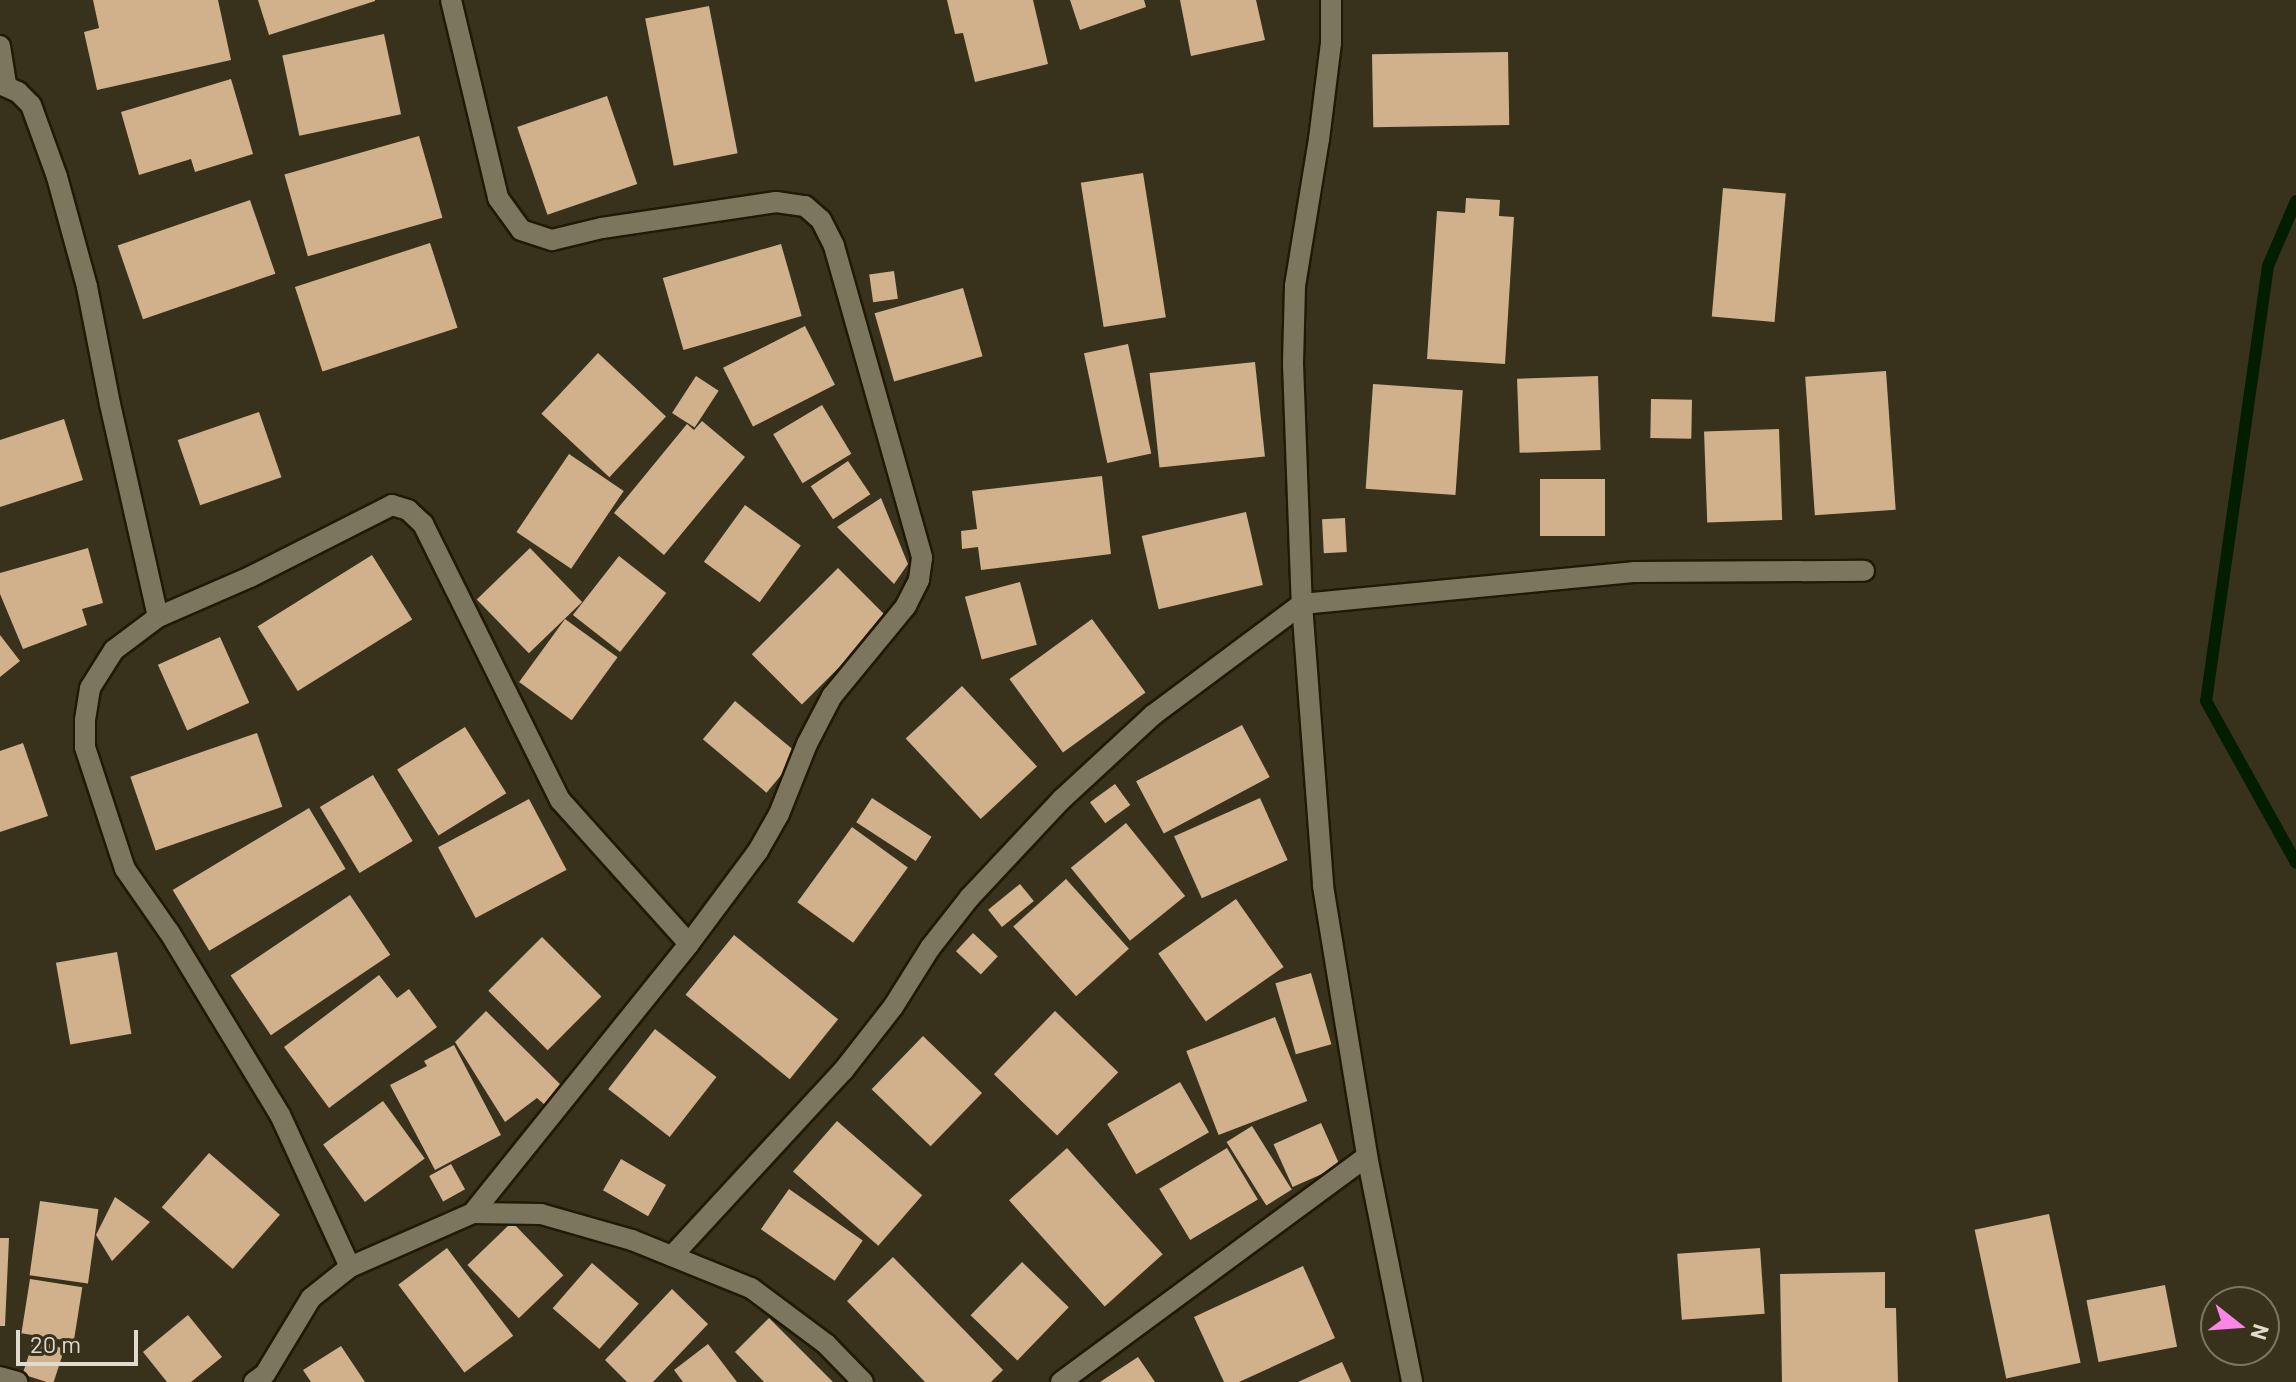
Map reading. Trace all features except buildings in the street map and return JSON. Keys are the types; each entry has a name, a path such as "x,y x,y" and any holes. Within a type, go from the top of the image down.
{"street":[{"path":"451,0 498,198 521,230 552,240 602,228 776,202 805,206 821,220 834,246 922,558 919,580 906,606 832,696 807,744 779,814 758,851 689,944 473,1213"},
{"path":"1331,0 1331,43 1321,125 1295,286 1293,364 1302,604 1323,886 1367,1156 1413,1382"},
{"path":"0,46 3,84 31,105 57,177 87,287 158,617"},
{"path":"350,1267 280,1115 169,932 125,869 85,747 90,688 114,650 158,617 250,577 372,513 392,505 408,510 423,524 560,800 689,944"},
{"path":"672,1256 843,1071 893,1007 930,948 970,897 1062,799 1153,715 1302,604 1635,572 1864,571"},
{"path":"1061,1382 1367,1156"},
{"path":"254,1382 265,1374 311,1298 350,1267 473,1213 541,1214 632,1240 751,1288 826,1344 863,1382"},
{"path":"0,1377 17,1382"}],"waterway":[{"path":"2296,201 2268,266 2206,701 2296,863"}]}
